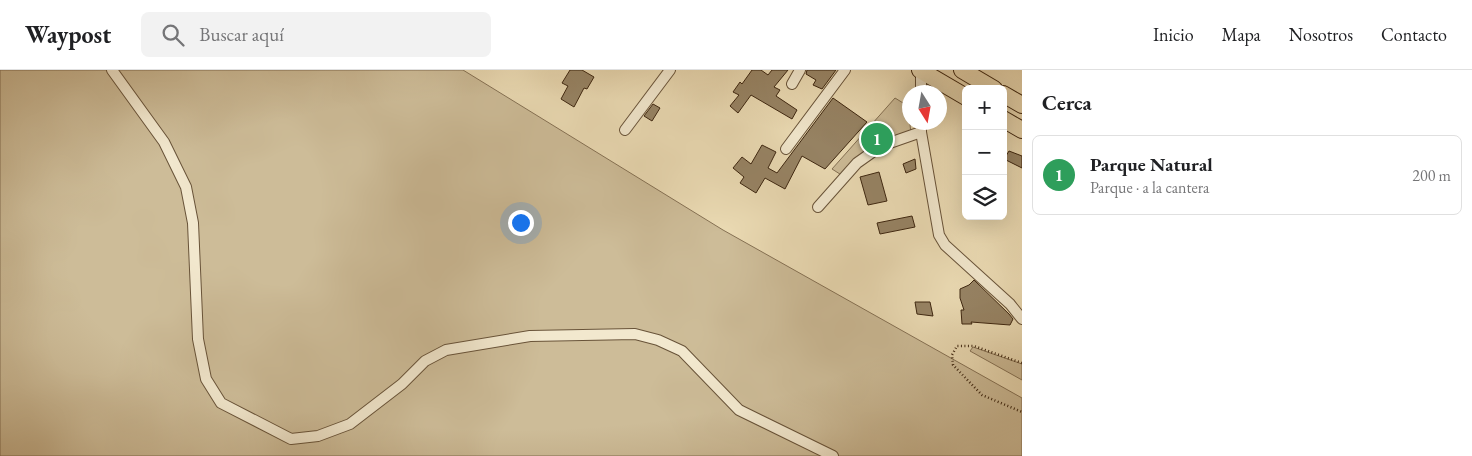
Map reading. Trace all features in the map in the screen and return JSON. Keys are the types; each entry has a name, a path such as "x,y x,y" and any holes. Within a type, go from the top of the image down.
{"main road":[{"path":"921,70 962,95"},
{"path":"962,70 987,85"},
{"path":"1007,96 1022,105"},
{"path":"1007,121 1022,130"}],"street":[{"path":"112,70 164,142 186,186 193,223 198,339 206,379 221,402 292,439 318,436 350,424 402,384 425,361 446,350 530,336 635,334 658,340 682,351 739,410 833,456"},
{"path":"625,130 670,70"},
{"path":"792,84 800,70"},
{"path":"786,149 845,70"},
{"path":"921,70 921,85"},
{"path":"818,206 857,163 881,146 915,130"},
{"path":"922,130 939,235 945,245 1010,304 1022,319"}],"path":[{"path":"1022,363 974,346 956,346 952,355 953,365 982,395 1022,412"}],"shaded area":[{"path":"0,70 463,70 723,230 1022,398 1022,456 0,456"},
{"path":"895,98 902,102 902,130 911,130 911,134 879,144 843,176 832,169"},
{"path":"973,347 1022,364 1022,380 970,351"}],"building":[{"path":"570,70 582,70 594,77 587,89 584,88 574,107 561,99 568,86 562,83"},
{"path":"752,70 761,70 768,75 772,70 788,70 774,87 780,90 776,96 797,110 792,119 751,95 738,113 730,106 739,95 733,92 740,82 742,84"},
{"path":"807,70 836,70 822,89 813,85 816,80 806,74"},
{"path":"833,98 867,122 825,169 802,156 785,189 765,178 756,193 740,183 744,177 733,168 742,157 751,164 762,145 776,152 768,168 777,173"},
{"path":"653,104 660,108 652,121 644,116"},
{"path":"1009,151 1022,156 1022,168 1007,160"},
{"path":"915,159 916,169 906,173 903,164"},
{"path":"879,172 887,201 868,205 860,177"},
{"path":"912,216 915,227 880,234 877,223"},
{"path":"974,280 1013,319 1010,325 971,322 972,324 962,324 961,310 964,310 960,298 960,289 969,285"},
{"path":"915,302 930,302 933,316 917,314"}],"place":[{"name":"Parque Natural","path":"877,139"}]}
